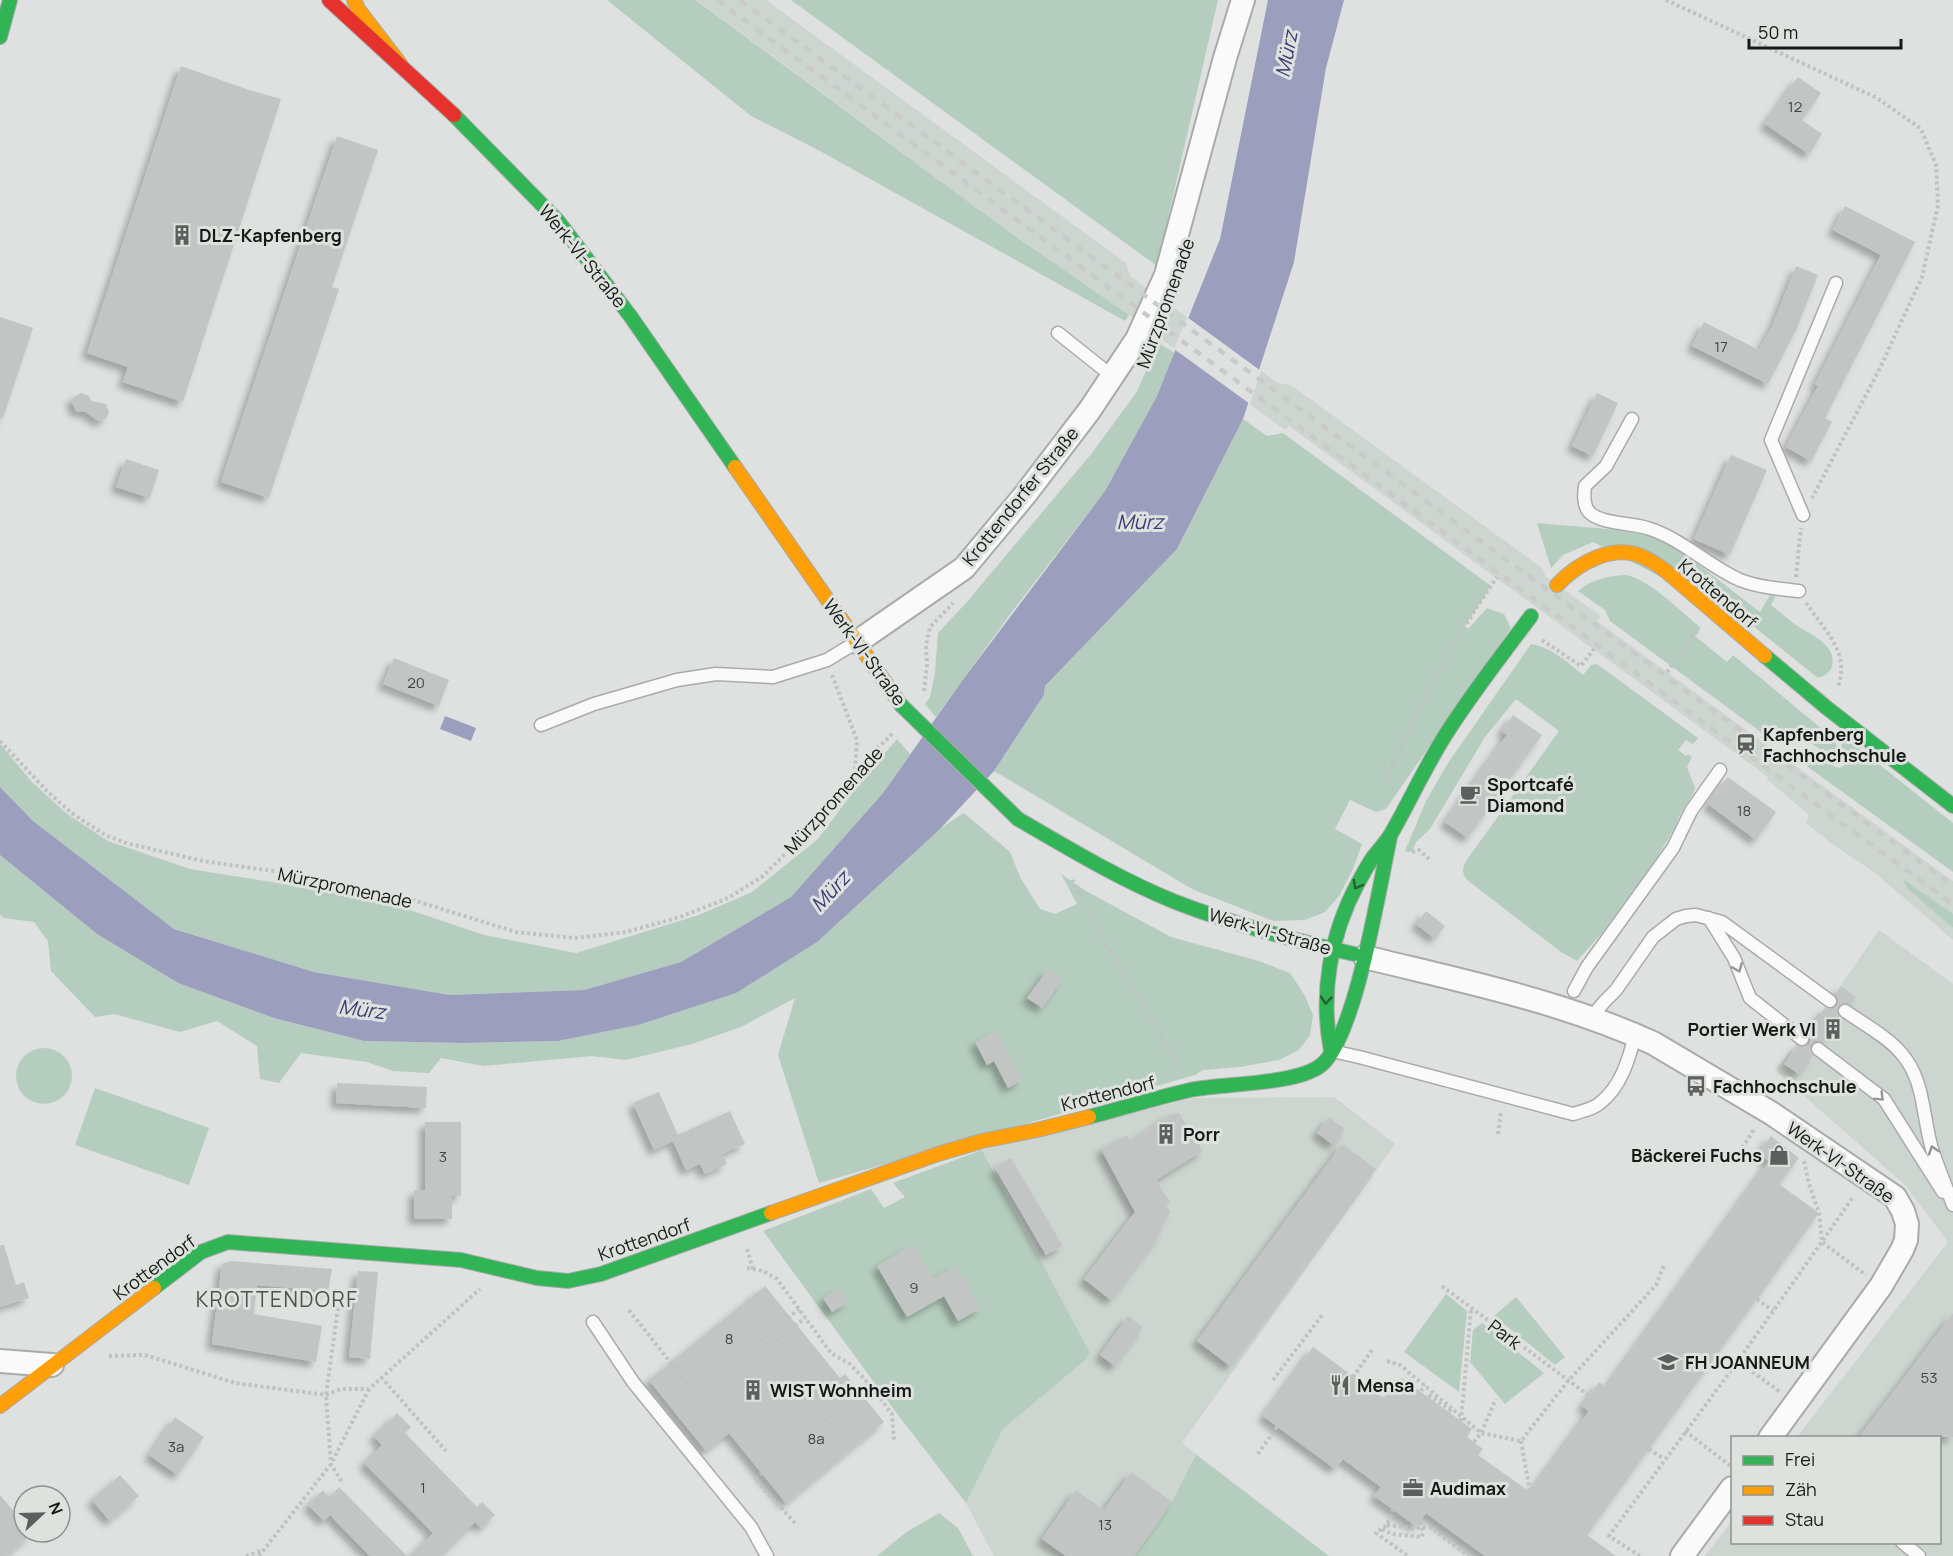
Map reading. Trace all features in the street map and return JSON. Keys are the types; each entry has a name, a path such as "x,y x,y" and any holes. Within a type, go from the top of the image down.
{"main road":[{"path":"0,37 10,0"},
{"name":"Werk-VI-Straße","path":"328,0 476,136 558,221 631,317 901,705 1018,819 1099,865 1175,901 1251,927 1365,957"},
{"path":"354,0 358,9 401,66"},
{"name":"Krottendorf","path":"1557,585 1576,567 1598,557 1638,555 1649,561 1666,572 1841,719 1953,806"},
{"name":"Krottendorf","path":"0,1406 201,1252 228,1242 461,1260 500,1270 565,1281 601,1274 938,1154 982,1141 1037,1130 1192,1090 1298,1076 1315,1068 1329,1054 1345,1027 1360,981 1390,837 1405,804 1437,748 1532,616"},
{"name":"Krottendorf","path":"1329,1054 1325,1031 1325,1006 1333,949 1344,911 1369,863 1390,837"}],"street":[{"name":"Krottendorfer Straße","path":"857,642 964,568 1024,496 1089,411 1137,339 1166,275 1243,0"},
{"name":"Werk-VI-Straße","path":"1365,957 1538,1000 1653,1043 1772,1113 1895,1197 1907,1224 1906,1240 1881,1286 1771,1436"},
{"path":"0,1361 52,1365"},
{"path":"1682,1556 1731,1489"}],"lane":[{"path":"1803,515 1771,440 1836,283"},
{"path":"1058,333 1112,376"},
{"path":"1632,419 1606,466 1585,486 1583,498 1589,512 1601,519 1647,528 1668,537 1740,580 1773,588 1799,591"},
{"name":"Krottendorfer Straße","path":"541,725 594,704 677,680 716,674 773,677 827,660 857,642"},
{"path":"1574,991 1587,967 1673,848 1691,812 1720,770"},
{"path":"1591,1018 1616,990 1653,938 1664,927 1686,916 1709,918 1722,922 1830,1001"},
{"path":"1709,918 1734,958 1750,998 1802,1039"},
{"path":"1845,1011 1900,1051 1917,1078 1932,1149 1953,1206"},
{"path":"1329,1054 1359,1057 1574,1114 1599,1104 1617,1085 1635,1035"},
{"path":"1818,1048 1884,1099 1953,1206"},
{"path":"593,1322 633,1382 751,1527 767,1556"},
{"path":"1904,1544 1919,1556"}],"path":[{"path":"1382,791 1410,726 1462,630 1497,577"},
{"path":"924,696 926,645 930,627 954,601"},
{"path":"1667,672 1701,628"},
{"path":"1540,639 1581,666 1594,649"},
{"path":"827,660 857,740 855,771"},
{"name":"Mürzpromenade","path":"0,741 47,791 73,814 105,835 126,843 202,861 315,877 381,892 516,932 575,938 626,932 680,917 728,897 763,876 812,827 855,771 895,731"},
{"path":"1068,872 1105,943 1192,1090"},
{"path":"1498,1134 1501,1110"},
{"path":"1739,1153 1757,1125"},
{"path":"1803,1159 1819,1213 1822,1242 1881,1286"},
{"path":"1640,1556 1609,1536 1738,1361 1854,1196"},
{"path":"745,1242 753,1269"},
{"path":"1530,1492 1521,1441 1568,1381 1656,1286 1665,1263"},
{"path":"747,1268 763,1271 777,1279 831,1353 850,1364 869,1384 892,1414 894,1441"},
{"path":"259,1556 331,1464 369,1389 500,1270"},
{"name":"Park","path":"1442,1286 1596,1401"},
{"path":"1757,1299 1773,1311"},
{"path":"338,1308 326,1395 331,1464 343,1484"},
{"path":"1461,1418 1471,1309"},
{"path":"629,1310 696,1395 799,1310"},
{"path":"1273,1380 1323,1314"},
{"path":"702,1402 805,1318"},
{"path":"768,1335 775,1343"},
{"path":"1353,1377 1372,1350"},
{"path":"98,1356 145,1355 235,1383 326,1395 341,1389 369,1389"},
{"path":"1387,1361 1400,1365 1481,1433 1521,1441"},
{"path":"1738,1361 1795,1403"},
{"path":"381,1377 446,1451"},
{"path":"795,1523 754,1479 869,1384"},
{"path":"1420,1391 1425,1385"},
{"path":"707,1386 713,1394"},
{"path":"1429,1397 1450,1410 1452,1407"},
{"path":"1474,1442 1481,1433 1496,1399"},
{"path":"1258,1454 1276,1426"},
{"path":"1685,1431 1731,1466"},
{"path":"1649,1449 1664,1459"},
{"path":"1372,1539 1387,1525 1393,1509"},
{"path":"1382,1529 1392,1534 1422,1537 1420,1522"},
{"path":"1387,1525 1430,1527 1469,1556"},
{"path":"1377,1533 1408,1556"},
{"path":"246,1556 264,1549"}],"shaded area":[{"path":"697,0 766,0 1126,263 1130,276 1278,383 1291,385 1542,568 1546,577 1601,616 1597,621 1953,881 1953,914 1904,880 1909,889 1953,928 1953,940 1875,873 1806,823 1809,815 1767,779 1768,777 1289,426 1285,430 1129,315 1005,229"},
{"path":"1879,930 1953,984 1953,1556 1705,1556 1731,1522 1731,1544 1941,1544 1941,1436 1798,1436 1948,1242 1905,1185 1775,1070 1830,1001"},
{"path":"1334,1097 1395,1144 1182,1443 1329,1556 994,1556 966,1503 1003,1429 1084,1361 1090,1353 982,1150 1194,1098"}],"green space":[{"path":"607,0 696,0 1005,229 1129,315 1125,321 820,151 751,116"},
{"path":"791,0 1218,0 1157,266"},
{"path":"1159,343 1176,354 1157,396 1105,491 1011,613 936,717 925,704 930,697 935,673 938,633 1092,453 1136,393"},
{"path":"1243,419 1267,436 1283,433 1491,586 1463,629 1469,628 1487,608 1504,614 1511,628 1386,809 1376,812 1350,800 1335,829 1362,844 1353,869 1339,896 1325,912 1305,920 1273,921 1192,889 994,771 1044,695 1045,686 1177,549"},
{"path":"1537,523 1642,532 1677,548 1760,612 1771,593 1776,595 1771,605 1826,645 1833,658 1832,666 1826,674 1818,678 1747,621 1593,542 1563,555 1551,568"},
{"path":"1626,575 1645,583 1665,597 1701,628 1695,636 1727,662 1733,655 1834,739 1840,761 1830,760 1803,737 1800,740 1786,730 1773,741 1610,621 1605,610 1578,591 1600,579"},
{"path":"1531,644 1553,652 1583,675 1591,665 1597,664 1698,738 1693,744 1686,740 1678,750 1692,757 1687,767 1695,788 1693,794 1656,859 1602,933 1577,961 1561,952 1467,880 1463,873 1466,861 1559,731 1516,699 1485,737 1430,829 1416,842 1413,850 1405,851 1426,801 1448,763"},
{"path":"1846,738 1953,823 1953,872 1808,767 1806,755 1808,751 1805,746 1827,763 1839,768 1845,765 1840,739"},
{"path":"897,739 910,754 883,793 791,897 681,962 584,990 450,995 314,972 174,929 33,821 0,787 0,744 32,782 67,814 108,841 190,869 392,904 484,935 576,953 699,915 752,892 818,839 859,784"},
{"path":"964,813 1010,852 1020,877 1040,909 1055,914 1077,904 1061,874 1086,891 1171,937 1259,961 1290,973 1305,996 1313,1015 1310,1035 1299,1050 1279,1060 1240,1067 1203,1070 1195,1075 819,1183 778,1055 795,998 741,1027 692,1044 626,1060 592,1056 484,1066 441,1058 429,1073 393,1071 367,1062 301,1053 279,1083 260,1079 257,1046 217,1021 180,1032 114,1014 95,1017 51,971 48,941 34,922 4,918 0,915 0,855 97,934 178,983 274,1018 364,1041 462,1043 558,1041 638,1025"},
{"path":"1903,879 1953,914 1953,928 1908,889"},
{"path":"44,1048 55,1050 64,1056 70,1065 72,1076 70,1087 64,1096 55,1102 44,1104 33,1102 24,1096 18,1087 16,1076 18,1065 24,1056 33,1050"},
{"path":"95,1088 209,1128 189,1185 75,1145"},
{"path":"982,1150 1090,1353 1084,1361 1003,1429 966,1503 898,1415 763,1231 871,1189 884,1208 905,1197 893,1183"},
{"path":"1446,1294 1467,1311 1459,1392 1404,1352"},
{"path":"1516,1297 1565,1357 1555,1365 1494,1316"},
{"path":"1482,1323 1544,1373 1505,1404 1470,1362 1473,1330"},
{"path":"1196,1455 1329,1556 1134,1556 1172,1502"},
{"path":"939,1513 958,1528 973,1556 877,1556 905,1533"}],"water":[{"name":"Mürz","path":"1268,0 1344,0 1326,68 1294,262 1243,419 1177,549 1045,686 1044,695 994,771 941,828 817,942 736,993 638,1025 558,1041 462,1043 364,1041 274,1018 178,983 97,934 0,855 0,787 33,821 174,929 314,972 450,995 584,990 681,962 791,897 883,793 962,681 1105,491 1157,396 1220,239"},
{"path":"445,716 476,728 471,741 440,729"}],"pier":[{"path":"1187,317 1261,371 1250,404 1174,349"}],"building":[{"name":"DLZ-Kapfenberg","path":"181,66 281,99 183,402 123,382 128,367 87,353"},
{"path":"1798,77 1821,93 1802,120 1822,134 1809,154 1765,124"},
{"path":"337,136 378,150 332,287 339,289 269,498 221,482"},
{"path":"1845,206 1915,242 1825,418 1832,422 1811,461 1786,447 1818,386 1815,384 1881,255 1833,230"},
{"path":"1796,266 1818,275 1797,328 1768,384 1692,346 1704,322 1759,350 1772,327"},
{"path":"0,317 33,328 3,418 0,418"},
{"path":"81,393 89,396 91,401 106,404 109,413 106,418 101,421 86,412 76,411 71,399"},
{"path":"1597,393 1618,403 1593,456 1572,446"},
{"path":"1731,455 1767,470 1730,555 1694,539"},
{"path":"126,459 159,470 150,498 116,487"},
{"path":"394,658 449,680 439,706 383,684"},
{"path":"1513,715 1542,735 1468,838 1445,822 1507,735 1502,731"},
{"path":"1728,777 1776,812 1756,840 1708,804"},
{"path":"1426,911 1445,926 1435,939 1416,924"},
{"path":"1048,969 1063,979 1042,1008 1027,998"},
{"path":"1841,986 1856,997 1850,1005 1845,1003 1839,1006 1837,1011 1840,1018 1823,1042 1815,1041 1811,1045 1810,1052 1813,1055 1799,1074 1784,1064 1797,1046 1804,1047 1809,1044 1810,1037 1807,1032 1825,1008 1833,1009 1837,1005 1838,998 1835,994"},
{"path":"996,1031 1022,1080 1008,1088 994,1061 987,1065 975,1042"},
{"path":"337,1083 427,1087 426,1108 336,1103"},
{"path":"659,1092 678,1135 730,1111 745,1144 722,1154 727,1164 705,1174 700,1164 686,1170 673,1141 654,1150 633,1103"},
{"path":"1179,1113 1203,1151 1156,1180 1170,1202 1166,1205 1170,1211 1157,1238 1111,1300 1084,1279 1135,1212 1101,1149 1127,1135 1131,1141 1169,1115"},
{"path":"1329,1117 1345,1129 1333,1145 1317,1133"},
{"path":"425,1122 461,1122 461,1196 452,1196 452,1219 414,1219 414,1190 425,1190"},
{"name":"FH JOANNEUM","path":"1771,1136 1799,1158 1779,1184 1819,1213 1587,1535 1616,1556 1485,1556 1426,1513 1416,1526 1374,1496 1381,1487 1343,1459 1335,1469 1263,1416 1313,1347 1386,1400 1402,1378 1472,1429 1467,1437 1483,1449 1478,1455 1530,1492 1589,1411 1582,1406 1599,1382 1606,1387 1769,1161 1758,1153"},
{"path":"1342,1144 1376,1169 1230,1366 1197,1341"},
{"path":"1011,1158 1063,1246 1046,1255 995,1168"},
{"path":"913,1244 933,1279 956,1266 981,1308 958,1321 944,1296 907,1317 877,1266"},
{"path":"0,1245 4,1245 16,1285 24,1282 29,1298 0,1307"},
{"path":"231,1261 332,1269 328,1291 257,1285 254,1314 322,1326 316,1362 212,1344 222,1264"},
{"path":"358,1271 378,1272 370,1359 349,1357"},
{"path":"765,1286 840,1378 845,1374 884,1422 786,1503 729,1433 706,1451 649,1380"},
{"path":"839,1288 848,1302 832,1312 823,1298"},
{"path":"1953,1313 1953,1437 1860,1436"},
{"path":"1128,1316 1143,1327 1115,1366 1100,1355"},
{"path":"397,1413 411,1427 405,1433 477,1507 482,1502 495,1515 482,1528 475,1522 441,1556 410,1556 433,1533 364,1463 382,1445 374,1436"},
{"path":"175,1417 204,1437 178,1475 149,1455"},
{"path":"1131,1472 1172,1502 1134,1556 1066,1556 1042,1539 1076,1490 1104,1510"},
{"path":"120,1475 139,1496 110,1521 92,1500"},
{"path":"339,1487 407,1556 370,1556 330,1515 324,1521 308,1505 323,1490 330,1497"},
{"path":"0,1495 12,1509 12,1544 20,1544 6,1556 0,1556"}],"railway":[{"path":"717,0 1953,904"},
{"path":"740,0 1953,886"}],"traffic: fast":[{"path":"0,37 10,0"},
{"path":"454,115 558,221 631,317 735,467"},
{"path":"1331,1051 1327,987 1334,944 1348,903 1370,862 1391,834 1446,734 1531,616"},
{"path":"1765,656 1827,708 1953,806"},
{"path":"901,705 1018,819"},
{"path":"1018,819 1113,873 1173,901 1262,931 1354,954"},
{"path":"1089,1117 1190,1090 1294,1077 1320,1066 1333,1051 1355,995 1373,923 1390,837"},
{"path":"154,1288 201,1252 228,1242 461,1260 537,1278 568,1281 601,1274 771,1213"}],"traffic: slow":[{"path":"354,0 358,9 401,65"},
{"path":"735,467 901,705"},
{"path":"1557,585 1575,569 1597,558 1620,552 1632,553 1657,565 1670,575 1765,656"},
{"path":"771,1213 938,1154 982,1141 1089,1117"},
{"path":"0,1406 154,1288"}],"traffic: jam":[{"path":"329,0 454,115"}],"place":[{"name":"DLZ-Kapfenberg","path":"182,235"},
{"name":"Kapfenberg Fachhochschule","path":"1746,744"},
{"name":"Sportcafé Diamond","path":"1470,794"},
{"name":"Portier Werk VI","path":"1833,1029"},
{"name":"Fachhochschule","path":"1696,1086"},
{"name":"Porr","path":"1166,1134"},
{"name":"Bäckerei Fuchs","path":"1779,1155"},
{"name":"FH JOANNEUM","path":"1668,1362"},
{"name":"Mensa","path":"1340,1385"},
{"name":"WIST Wohnheim","path":"753,1390"},
{"name":"Audimax","path":"1413,1488"}],"district":[{"name":"KROTTENDORF","path":"277,1299"}]}
